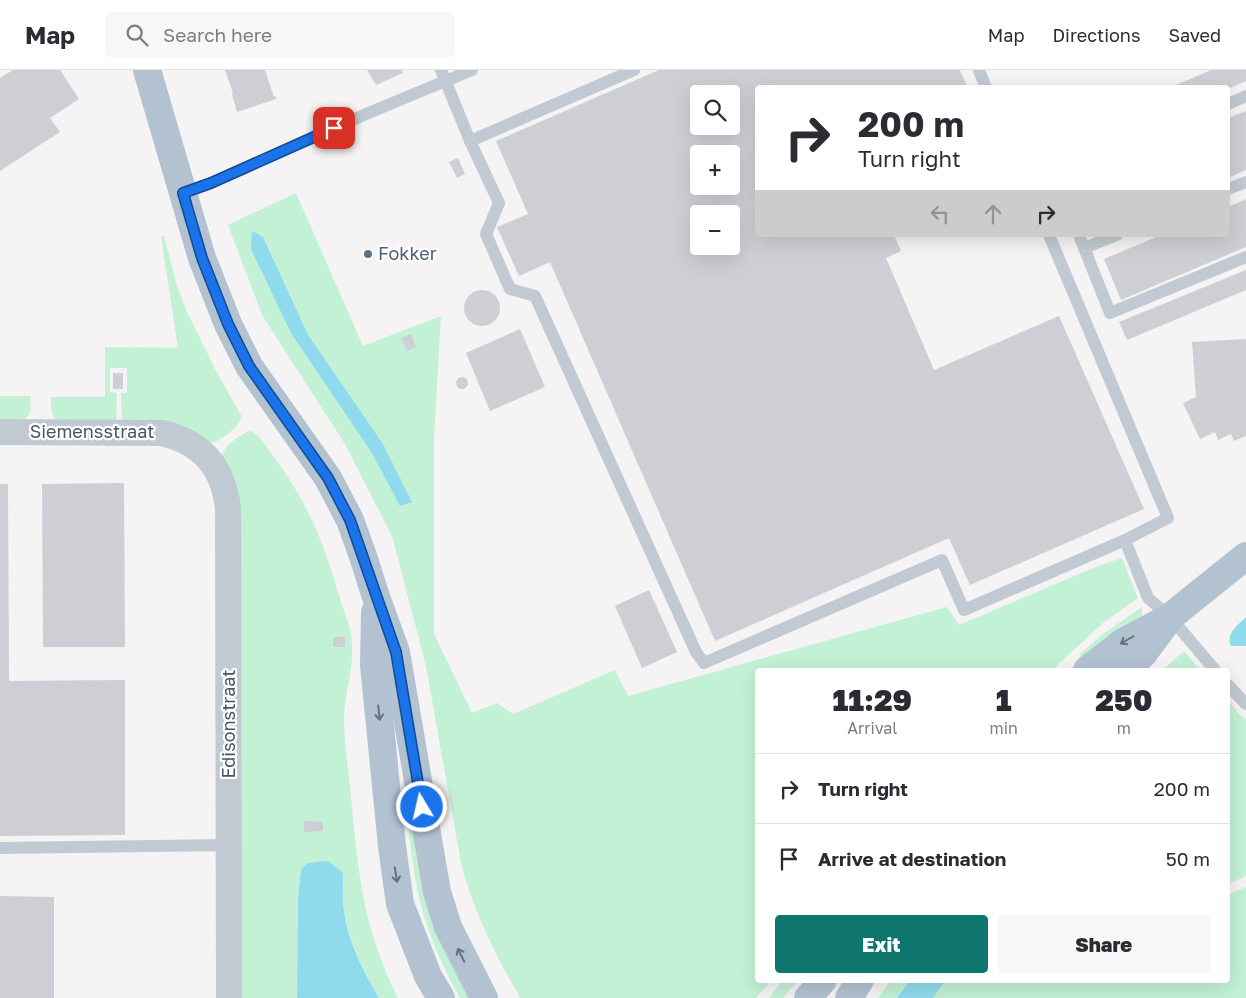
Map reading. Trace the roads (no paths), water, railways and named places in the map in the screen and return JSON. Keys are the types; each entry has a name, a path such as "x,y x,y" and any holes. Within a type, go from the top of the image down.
{"main road":[{"path":"147,70 202,258 228,324 249,366 328,478 350,520 396,652 437,892 448,927 484,998"},
{"path":"1090,668 1123,642 1170,617 1246,556"},
{"path":"375,594 374,664 392,846 400,904 428,976 441,998"},
{"path":"1129,668 1144,653 1170,617"},
{"path":"808,998 820,983"},
{"path":"849,998 858,983"}],"street":[{"name":"Siemensstraat","path":"0,432 162,432 187,441 206,456"},
{"name":"Edisonstraat","path":"206,456 216,469 223,483 228,508 229,998"}],"lane":[{"path":"183,193 366,114 443,76 472,70"},
{"path":"470,141 634,70"},
{"path":"979,70 985,85"},
{"path":"443,76 470,141 499,203 486,234 510,289 535,296 696,652 704,664 942,560 964,610 1125,540 1168,518 1049,237"},
{"path":"1230,103 1246,96"},
{"path":"1230,188 1246,182"},
{"path":"1079,237 1110,313 1246,257"},
{"path":"1084,248 1112,237"},
{"path":"1125,540 1148,598 1170,617 1214,668"},
{"path":"1230,687 1246,704"},
{"path":"0,848 229,845"}],"water":[{"path":"252,231 263,237 308,335 383,444 412,502 400,506 372,453 291,333 251,249"},
{"path":"1246,617 1246,646 1231,646 1231,633"},
{"path":"328,861 343,873 343,906 349,934 362,967 379,998 297,998 298,899 301,869 308,863"},
{"path":"908,983 944,983 933,998 897,998"}],"place":[{"name":"Fokker","path":"368,254"}]}
